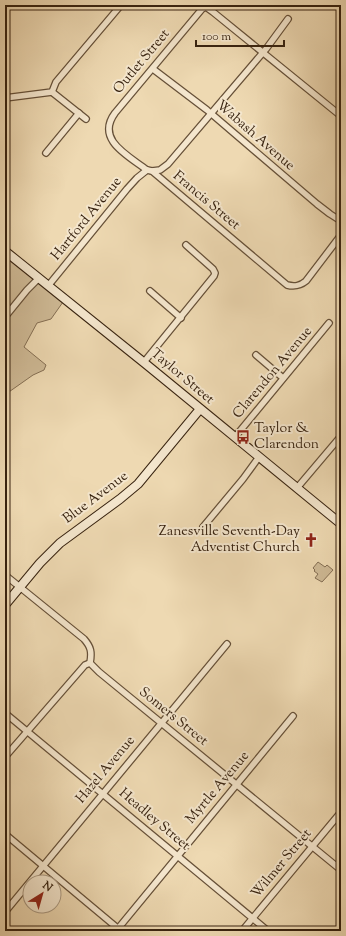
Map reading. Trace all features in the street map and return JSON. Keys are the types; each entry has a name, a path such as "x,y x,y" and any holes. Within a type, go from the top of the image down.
{"street":[{"path":"52,92 56,82 121,5"},
{"name":"Outlet Street","path":"110,138 108,126 111,118 202,9 206,7 263,52"},
{"name":"Hartford Avenue","path":"48,286 137,178 149,171 160,170 168,164 263,52 288,19"},
{"path":"263,52 341,116"},
{"name":"Wabash Avenue","path":"153,68 211,114 317,204 341,221"},
{"path":"5,98 52,92 86,118"},
{"path":"46,153 79,113"},
{"name":"Francis Street","path":"110,138 116,146 149,171 286,284 293,287 306,281 341,235"},
{"path":"144,362 181,318 215,273 213,269 186,245"},
{"name":"Taylor Street","path":"5,251 144,362 341,524"},
{"path":"5,317 39,278"},
{"path":"150,291 181,318"},
{"name":"Clarendon Avenue","path":"235,437 329,323"},
{"path":"256,356 283,378"},
{"name":"Blue Avenue","path":"5,605 40,563 60,543 138,484 200,409"},
{"path":"297,488 341,436"},
{"path":"203,527 259,458"},
{"path":"5,575 84,639 92,653 90,663 85,665 5,757"},
{"name":"Hazel Avenue","path":"5,912 102,793 227,644"},
{"name":"Somers Street","path":"90,663 99,672 341,870"},
{"name":"Headley Street","path":"5,713 268,931"},
{"name":"Myrtle Avenue","path":"118,930 293,716"},
{"name":"Wilmer Street","path":"242,931 341,812"},
{"path":"5,834 118,930"}],"shaded area":[{"path":"11,260 63,302 51,319 37,323 24,347 46,365 44,370 33,375 6,394 5,263"},
{"path":"318,562 325,567 327,565 333,570 322,582 315,578 318,574 313,568"}],"place":[{"name":"Taylor & Clarendon","path":"243,437"},
{"name":"Zanesville Seventh-Day Adventist Church","path":"311,540"}]}
